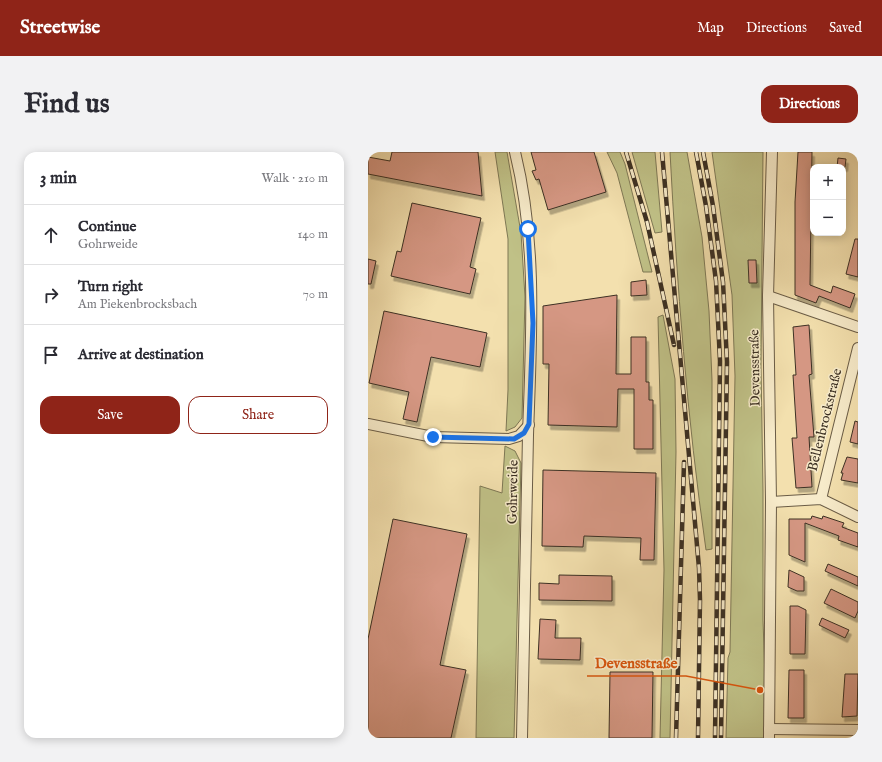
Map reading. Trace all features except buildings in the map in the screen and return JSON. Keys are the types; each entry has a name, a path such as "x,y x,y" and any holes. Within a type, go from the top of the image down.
{"street":[{"name":"Gohrweide","path":"515,152 529,237 533,323 529,424 522,738"},
{"name":"Devensstraße","path":"772,152 768,296 771,502 769,733 858,730"},
{"path":"768,296 858,327"},
{"name":"Bellenbrockstraße","path":"821,499 858,348"},
{"path":"368,424 433,437 508,439 519,436 529,424"},
{"path":"771,502 821,499 858,517"}],"green space":[{"path":"495,152 507,152 521,233 525,297 522,418 515,427 506,431 508,390 508,239"},
{"path":"607,152 620,152 625,164 652,272 643,272 617,173"},
{"path":"632,152 655,152 662,232 655,233"},
{"path":"670,152 687,152 702,237 709,311 712,380 712,549 706,550 688,401 676,252"},
{"path":"712,152 763,152 761,367 763,620 767,738 726,738 728,658 730,652 735,376 732,295"},
{"path":"663,315 675,379 676,452 670,738 660,738 664,570 658,317"},
{"path":"505,446 515,451 521,463 514,738 476,738 480,486 502,493"}],"railway":[{"path":"626,152 647,222 674,345"},
{"path":"662,152 699,568 698,738"},
{"path":"696,152 706,206 716,281 720,361 715,738"},
{"path":"703,152 713,206 723,282 727,362 721,738"},
{"path":"676,738 684,462"}],"place":[{"name":"Devensstraße","path":"760,690"}],"route":[{"path":"433,437 514,439 524,433 529,424 533,323 528,229"}]}
